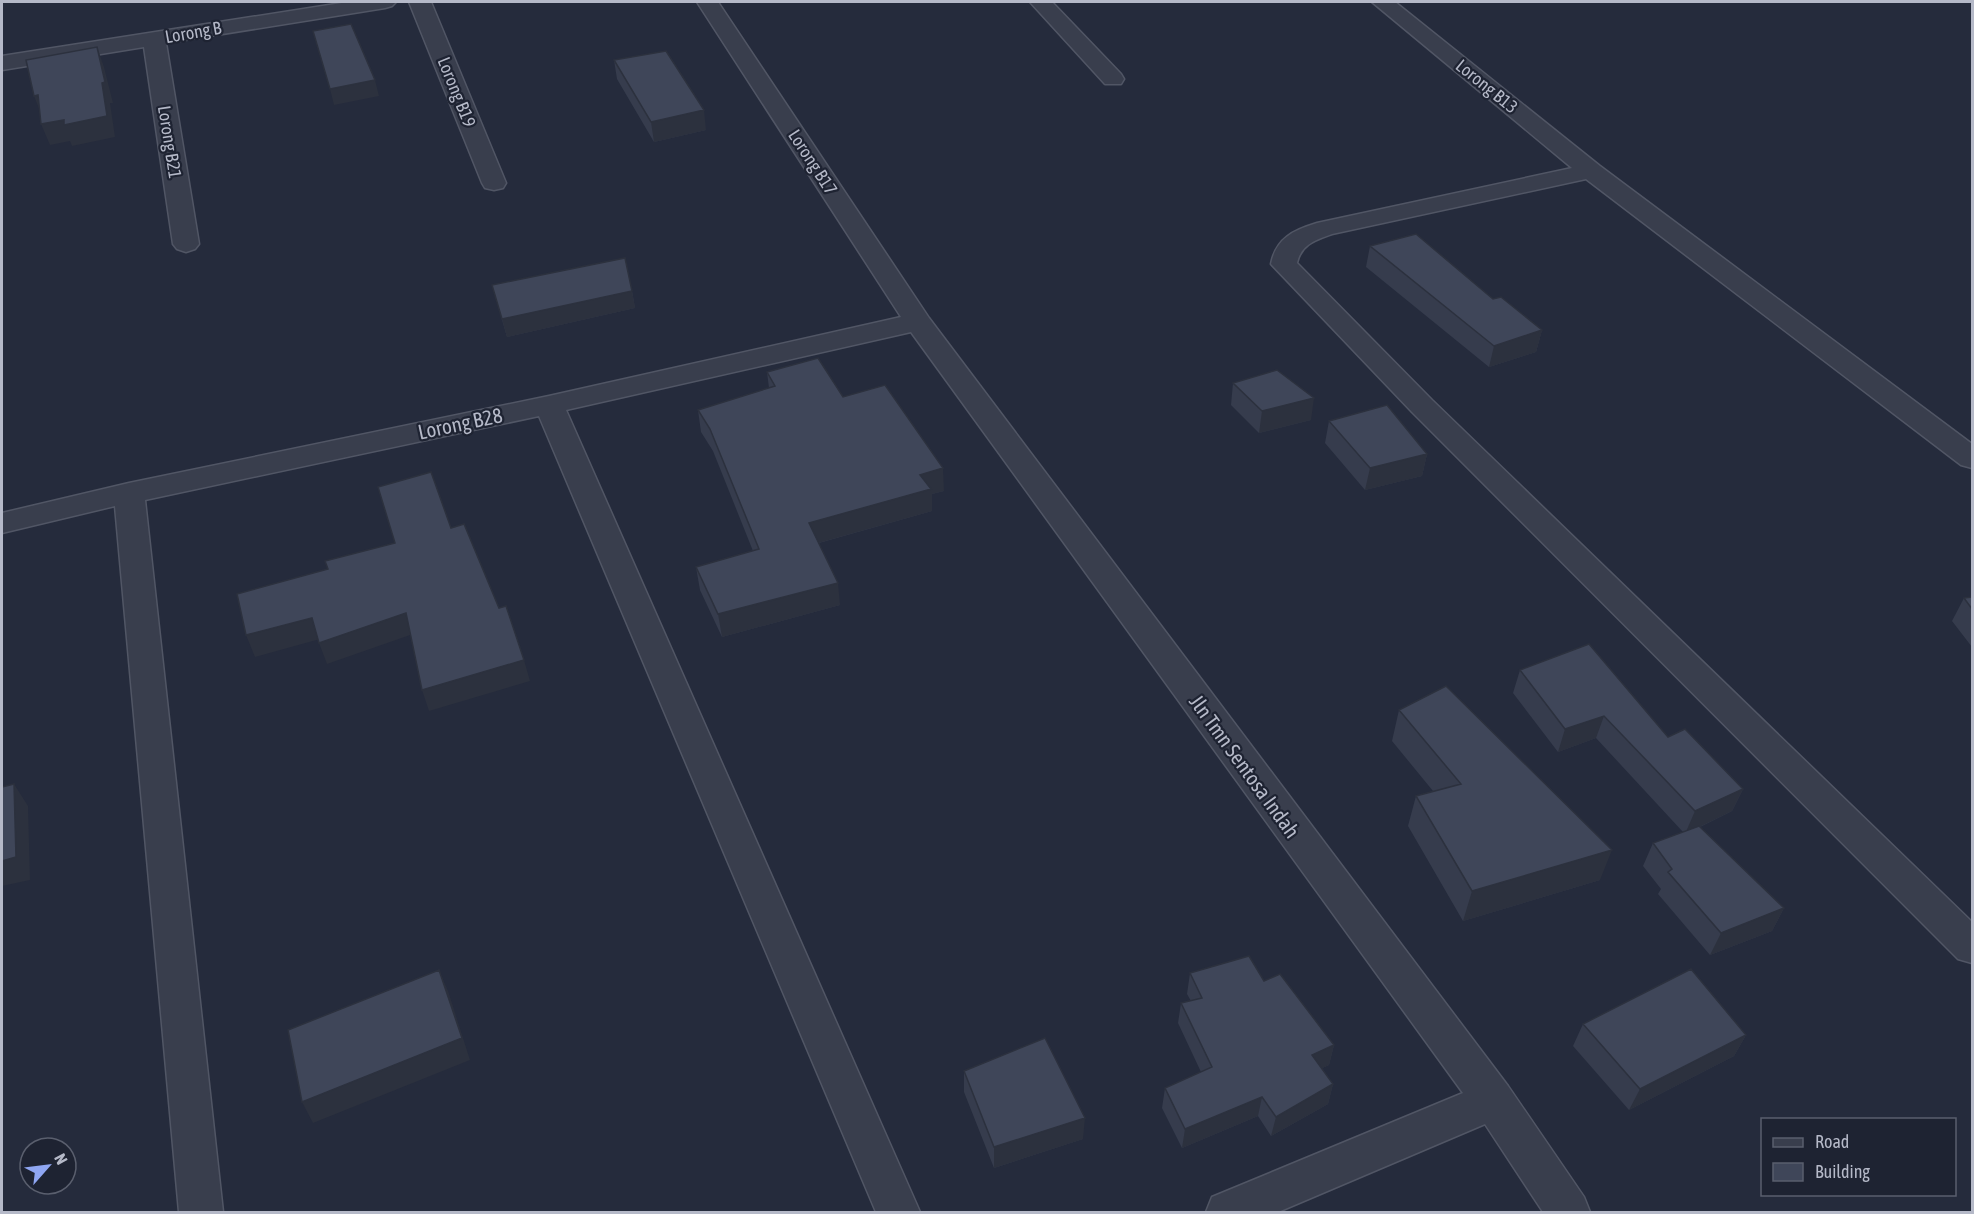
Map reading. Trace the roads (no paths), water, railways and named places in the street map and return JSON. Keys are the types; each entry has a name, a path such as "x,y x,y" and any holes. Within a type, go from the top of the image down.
{"street":[{"path":"239,2 244,24"},
{"name":"Lorong B","path":"2,63 385,2"},
{"name":"Lorong B19","path":"420,2 494,183"},
{"name":"Lorong B17","path":"708,2 918,322"},
{"path":"1041,2 1113,79"},
{"name":"Lorong B13","path":"1383,2 1591,171 1972,458"},
{"name":"Lorong B21","path":"154,39 186,244"},
{"path":"1591,171 1326,228 1300,237 1289,245 1284,264 1422,406 1972,947"},
{"name":"Lorong B28","path":"2,523 129,493 549,405 918,322"},
{"name":"Jln Tmn Sentosa Indah","path":"918,322 1493,1100 1568,1212"},
{"path":"549,405 898,1212"},
{"path":"129,493 201,1212"},
{"path":"1227,1212 1493,1100"}]}
